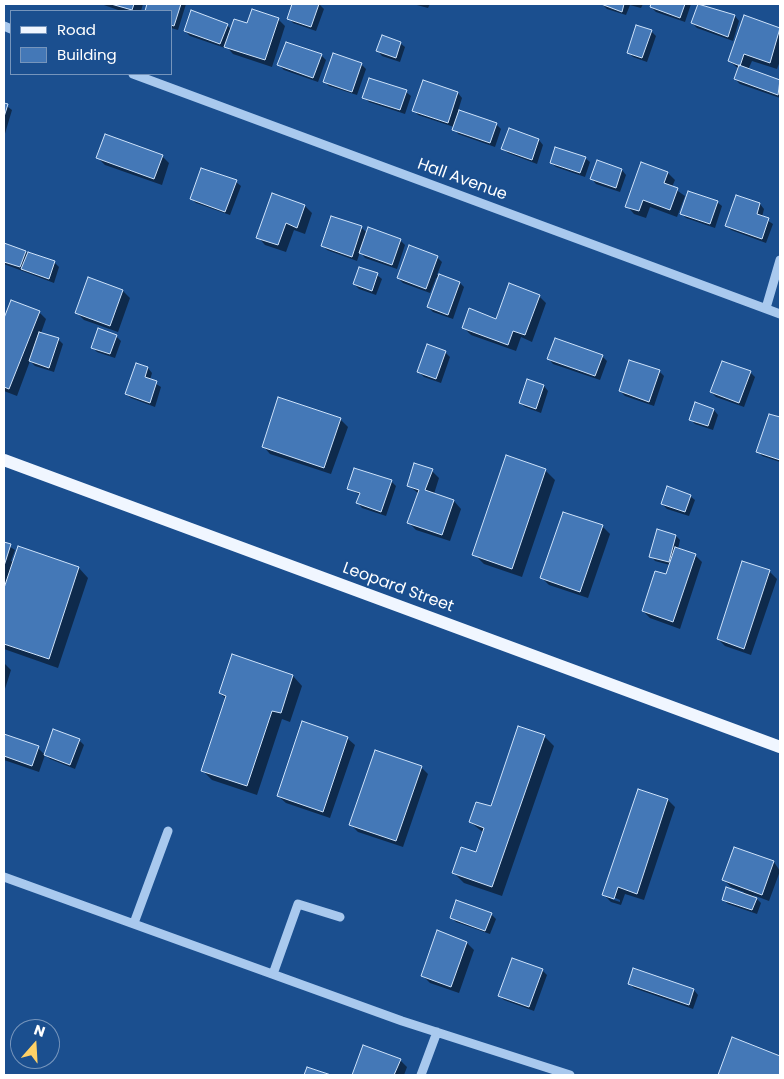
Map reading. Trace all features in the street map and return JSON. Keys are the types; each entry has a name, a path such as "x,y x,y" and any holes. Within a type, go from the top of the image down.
{"main road":[{"name":"Leopard Street","path":"4,460 780,746"}],"street":[{"name":"Hall Avenue","path":"136,75 780,314"},
{"path":"766,308 780,260"},
{"path":"134,924 168,831"},
{"path":"4,876 437,1032 570,1075"},
{"path":"273,974 298,904 340,917"},
{"path":"421,1075 437,1032"},
{"path":"536,1075 539,1065"}],"building":[{"path":"111,4 134,4 132,10"},
{"path":"147,4 181,4 174,26 172,25 172,10 145,10"},
{"path":"292,4 319,4 311,27 287,19"},
{"path":"601,4 624,4 622,12"},
{"path":"651,4 685,4 680,18 650,7"},
{"path":"698,4 735,15 728,37 691,23"},
{"path":"252,9 279,18 265,60 224,47 234,19 247,23"},
{"path":"191,10 228,24 220,44 184,31"},
{"path":"744,15 780,28 770,63 744,54 740,66 728,61"},
{"path":"636,25 652,30 642,58 627,53"},
{"path":"382,35 401,42 396,58 376,51"},
{"path":"286,42 322,54 313,78 277,65"},
{"path":"333,53 362,63 352,92 323,82"},
{"path":"739,65 780,80 778,95 734,79"},
{"path":"369,78 407,90 400,110 362,98"},
{"path":"423,80 458,92 448,123 412,111"},
{"path":"4,103 8,104 4,117"},
{"path":"459,110 497,123 490,143 452,130"},
{"path":"509,128 539,139 532,160 501,149"},
{"path":"105,134 163,155 154,179 96,158"},
{"path":"555,147 586,157 580,173 550,163"},
{"path":"597,160 622,169 616,188 590,179"},
{"path":"641,162 668,172 664,183 678,188 670,210 643,200 639,211 625,207"},
{"path":"201,168 237,180 225,212 190,199"},
{"path":"688,191 718,201 710,224 680,214"},
{"path":"272,193 305,205 297,228 286,223 278,245 256,238"},
{"path":"736,195 760,203 757,214 769,218 762,239 725,226"},
{"path":"331,216 362,226 352,257 321,246"},
{"path":"368,227 401,239 392,265 359,253"},
{"path":"4,243 26,251 20,267 4,262"},
{"path":"409,245 438,256 426,289 397,278"},
{"path":"28,252 55,261 49,279 21,269"},
{"path":"359,267 378,273 372,291 353,284"},
{"path":"439,274 460,282 448,315 427,307"},
{"path":"88,277 123,290 110,326 75,313"},
{"path":"509,283 540,295 525,335 513,331 508,345 462,328 469,308 496,319"},
{"path":"11,300 40,311 9,389 4,387 4,318"},
{"path":"98,328 117,335 110,354 91,348"},
{"path":"39,332 59,338 49,368 29,361"},
{"path":"555,338 603,355 595,376 547,359"},
{"path":"427,344 446,351 436,379 417,372"},
{"path":"629,360 660,370 649,402 619,391"},
{"path":"722,361 751,371 739,403 710,392"},
{"path":"136,363 148,367 145,377 157,381 150,403 125,394"},
{"path":"527,379 544,385 536,409 519,403"},
{"path":"278,397 341,418 324,468 262,447"},
{"path":"695,402 714,409 708,426 689,420"},
{"path":"769,414 780,417 780,460 756,452"},
{"path":"506,455 546,469 512,569 472,555"},
{"path":"414,463 433,469 425,490 454,500 442,535 407,523 419,490 407,486"},
{"path":"354,468 392,480 381,512 356,503 360,493 347,489"},
{"path":"667,486 691,495 685,512 661,504"},
{"path":"563,512 603,525 580,592 540,578"},
{"path":"657,529 676,535 669,562 649,557"},
{"path":"4,542 11,544 4,566"},
{"path":"18,546 79,567 49,659 4,644 4,588"},
{"path":"675,547 696,554 673,622 642,611 655,571 666,574"},
{"path":"742,561 770,570 744,649 717,639"},
{"path":"232,654 293,675 281,713 272,711 247,786 201,771 226,696 219,693"},
{"path":"302,721 348,737 323,812 277,796"},
{"path":"518,726 545,735 492,887 452,873 461,847 476,852 484,828 469,822 476,802 491,806"},
{"path":"53,729 80,739 70,765 44,755"},
{"path":"4,734 39,746 32,766 4,756"},
{"path":"375,750 422,766 396,841 349,825"},
{"path":"638,789 668,799 637,894 618,887 614,899 602,895"},
{"path":"734,847 774,861 762,895 722,880"},
{"path":"726,887 757,898 752,910 722,900"},
{"path":"456,900 492,913 485,931 450,918"},
{"path":"437,930 467,942 451,987 421,976"},
{"path":"512,958 543,969 529,1007 498,996"},
{"path":"633,968 694,989 689,1005 628,984"},
{"path":"732,1037 780,1056 780,1075 718,1075"},
{"path":"363,1045 401,1059 394,1075 352,1075"},
{"path":"307,1067 331,1075 304,1075"}]}
